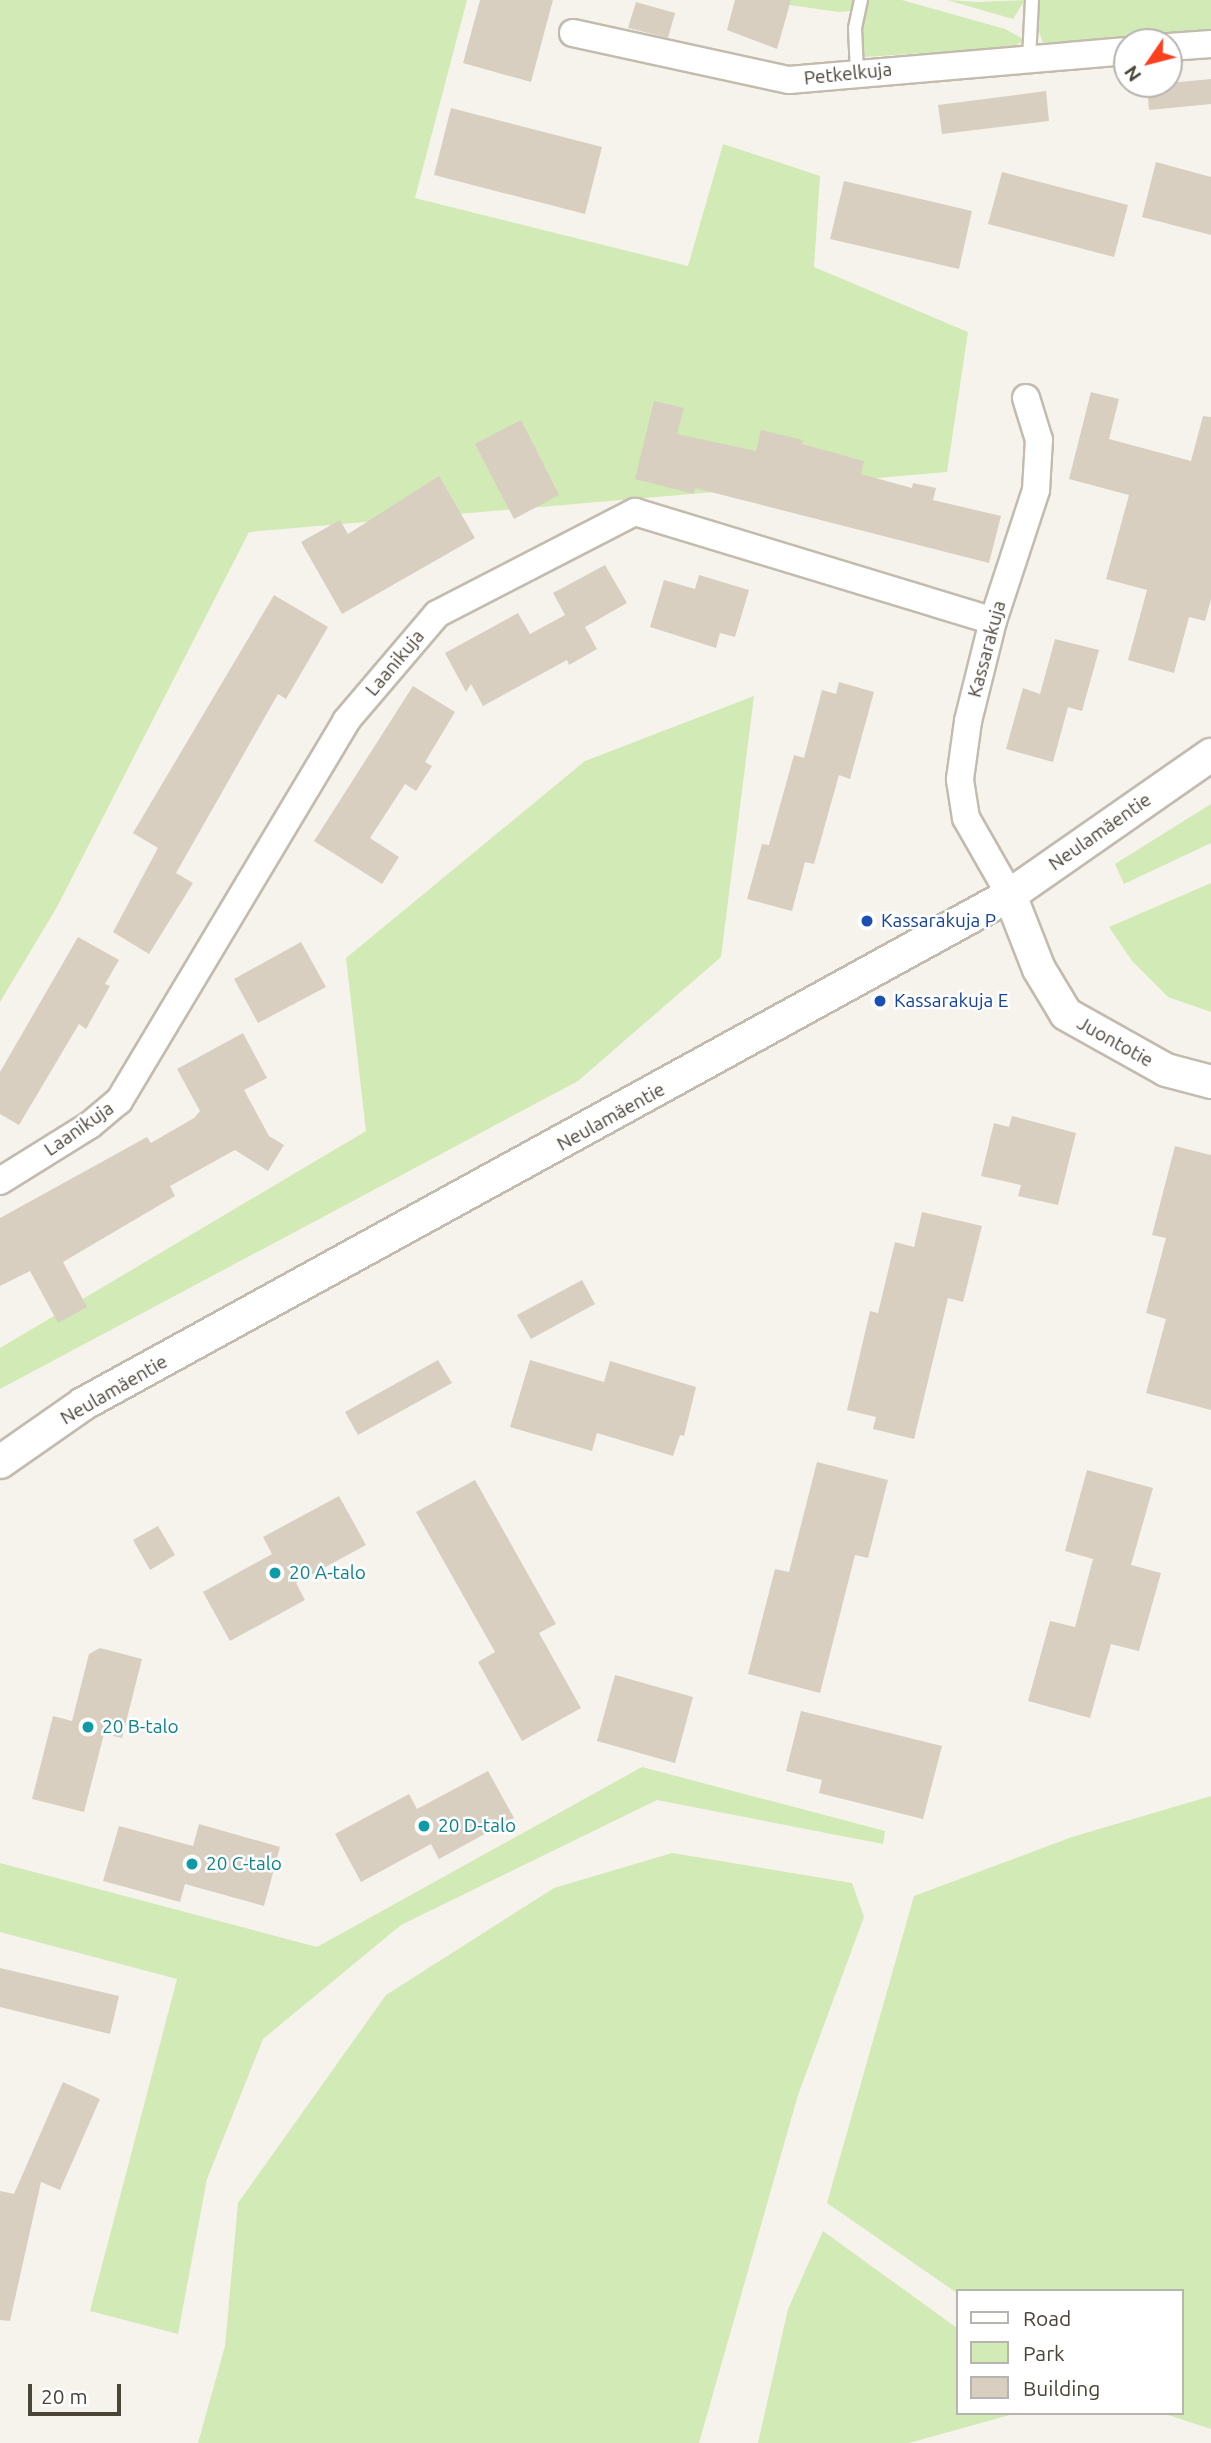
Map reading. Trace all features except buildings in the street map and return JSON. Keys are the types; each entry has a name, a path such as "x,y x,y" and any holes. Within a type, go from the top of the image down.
{"street":[{"name":"Petkelkuja","path":"573,33 789,80 856,72 1113,52"},
{"path":"1183,46 1211,44"},
{"name":"Kassarakuja","path":"1010,895 966,818 960,779 968,721 993,621 1036,490 1039,440 1026,398"},
{"name":"Laanikuja","path":"0,1181 90,1125 119,1101 346,720 437,614 635,512 993,621"},
{"name":"Neulamäentie","path":"0,1462 83,1404 1010,895 1211,755"},
{"name":"Juontotie","path":"1010,895 1039,970 1066,1014 1166,1070 1211,1082"}],"lane":[{"path":"856,72 856,28 861,0"},
{"path":"1029,59 1032,0"}],"green space":[{"path":"0,0 467,0 415,198 688,266 723,144 820,176 814,267 968,332 947,472 249,532 57,907 0,1002"},
{"path":"791,0 854,0 851,11 839,12 789,5"},
{"path":"866,0 902,0 1005,29 1025,40 1013,47 865,57 860,42"},
{"path":"947,0 978,2 1025,0 1013,19"},
{"path":"1039,0 1211,0 1211,29 1183,31 1183,28 1113,28 1113,37 1043,43 1038,29"},
{"path":"754,696 721,957 578,1081 0,1389 0,1348 366,1131 346,958 585,761"},
{"path":"1211,804 1211,843 1124,884 1115,864"},
{"path":"1211,883 1211,1012 1168,997 1132,961 1109,927"},
{"path":"642,1767 885,1831 883,1844 657,1800 401,1925 263,2039 207,2179 178,2334 90,2311 177,1979 0,1932 0,1863 317,1947"},
{"path":"1211,1796 1211,2429 1168,2415 1183,2415 1183,2289 956,2289 956,2292 827,2203 914,1896 1072,1837"},
{"path":"672,1853 852,1883 864,1917 798,2095 699,2443 198,2443 225,2346 238,2203 386,1995 554,1888"},
{"path":"823,2231 956,2327 956,2415 1010,2415 909,2443 758,2443 788,2309"}],"place":[{"name":"Kassarakuja P","path":"867,921"},
{"name":"Kassarakuja E","path":"880,1001"},
{"name":"20 A-talo","path":"275,1573"},
{"name":"20 B-talo","path":"88,1727"},
{"name":"20 D-talo","path":"424,1826"},
{"name":"20 C-talo","path":"192,1864"}]}
